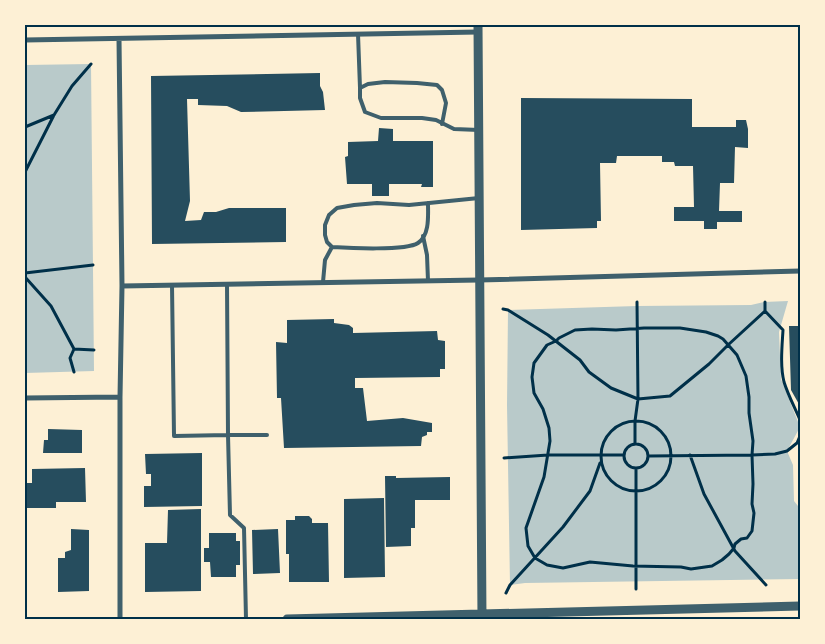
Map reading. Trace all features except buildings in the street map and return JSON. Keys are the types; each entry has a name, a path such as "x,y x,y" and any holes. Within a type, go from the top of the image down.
{"street":[{"path":"25,40 358,34 478,28 482,617"},
{"path":"119,38 122,286 120,619"},
{"path":"122,286 800,272"},
{"path":"25,398 120,397"},
{"path":"287,619 482,617 800,606"}],"lane":[{"path":"358,34 360,98 366,112 381,118 422,118 436,120 454,129 478,130"},
{"path":"360,88 368,84 385,82 437,85 442,90 446,103 442,124"},
{"path":"428,203 428,223 424,236 418,243 402,247 360,248 332,247 327,242 325,225 328,215 337,208 377,203 409,205 428,203 479,198"},
{"path":"424,236 428,281"},
{"path":"323,282 325,260 332,247"},
{"path":"227,284 230,515 244,528 246,619"},
{"path":"172,285 174,436 267,435"}],"path":[{"path":"25,172 54,115 72,86 91,64"},
{"path":"25,127 54,115"},
{"path":"25,273 94,265"},
{"path":"25,277 51,306 74,348"},
{"path":"634,443 638,399 637,302"},
{"path":"765,302 765,311 783,330 782,373 784,384 800,420"},
{"path":"503,308 556,341 580,360 590,372 612,388 638,399 670,396 709,364 765,311"},
{"path":"592,328 616,330 680,328 718,336 737,355 746,376 749,397 753,441 752,504 754,513 752,531 747,538 741,539 735,544 734,548 722,560 712,566 691,569 590,562 564,568 547,566 535,558 528,546 526,528 544,477 550,441 549,428 543,409 534,393 532,377 534,363 547,346 556,341 576,330 592,328"},
{"path":"74,348 94,350"},
{"path":"74,348 70,358 74,372"},
{"path":"506,593 590,491 600,462 602,444 608,434 616,427 626,422 635,421 647,423 657,428 669,444 671,455 670,466 664,476 652,487 636,491 624,489 615,484 607,476 600,462"},
{"path":"649,456 752,456 775,454 788,451 797,443 800,436"},
{"path":"634,443 643,445 649,456 643,466 636,468 626,463 624,456 628,446 634,443"},
{"path":"504,458 548,455 624,456"},
{"path":"690,455 704,494 734,548 766,586"},
{"path":"636,468 636,589"}],"shaded area":[{"path":"91,64 94,371 25,373 25,65"},
{"path":"788,301 779,332 781,379 800,427 787,451 793,465 794,501 798,506 800,579 525,583 510,585 507,405 508,310 751,305 764,302"}]}
